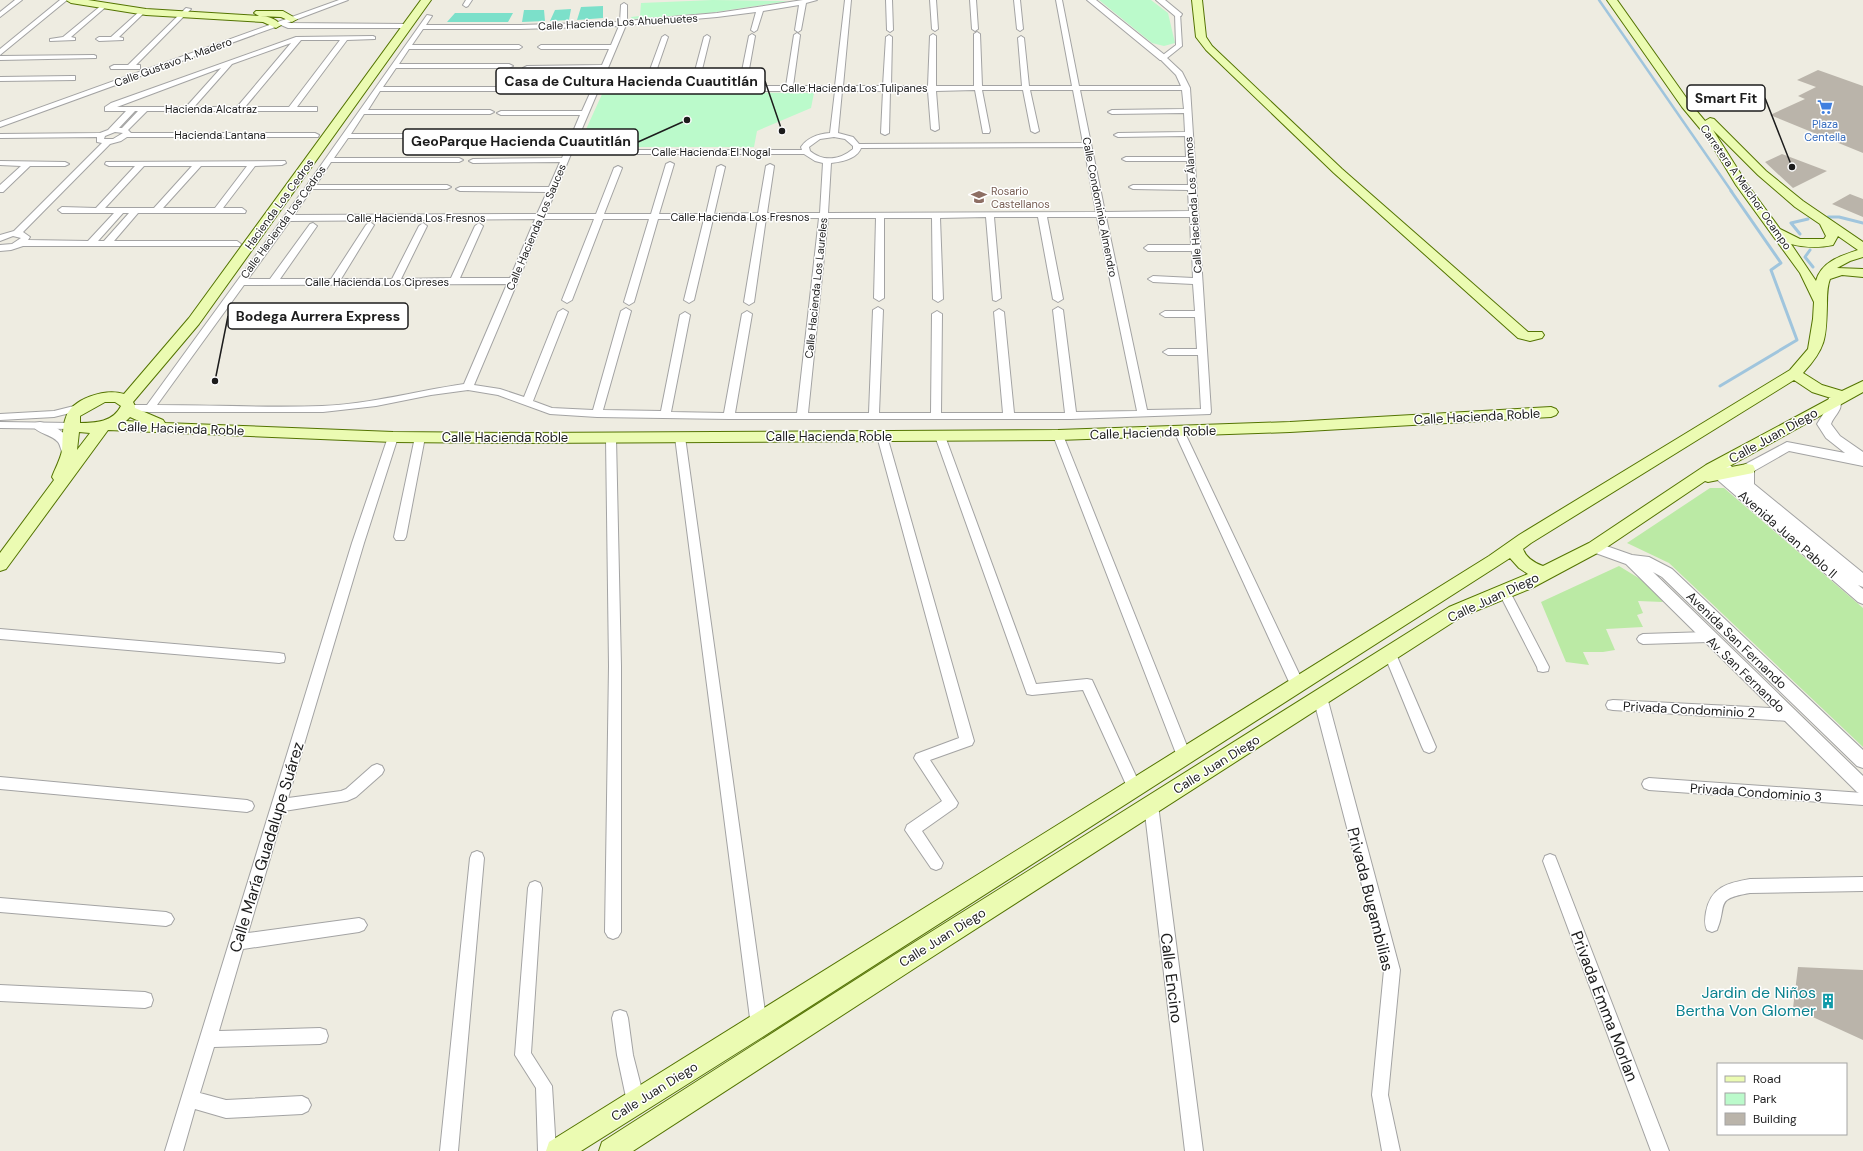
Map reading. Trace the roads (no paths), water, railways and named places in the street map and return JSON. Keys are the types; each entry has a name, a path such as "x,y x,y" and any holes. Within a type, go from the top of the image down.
{"main road":[{"path":"71,0 146,6 265,19 279,24"},
{"name":"Hacienda Los Cedros","path":"105,426 116,421 194,321 426,0"},
{"path":"1197,0 1201,37 1209,48 1338,171 1456,277 1523,334 1530,337 1537,335 1517,322 1462,276 1214,48 1207,37 1202,0"},
{"name":"Carretera A Melchor Ocampo","path":"1612,0 1686,105 1712,136 1742,184 1806,273 1819,300"},
{"name":"Carretera A Melchor Ocampo","path":"1623,0 1695,105 1762,172 1799,204 1863,248"},
{"path":"107,3 143,11 283,14 292,19"},
{"path":"1773,227 1784,237 1796,242 1817,245 1829,242 1832,236 1825,222"},
{"path":"1825,222 1863,235"},
{"path":"1819,300 1823,277 1835,263 1846,257 1863,254"},
{"path":"1823,277 1841,271 1863,273"},
{"name":"Calle Juan Diego","path":"558,1151 759,1026 1134,787 1495,560 1514,546 1724,415 1795,373 1815,349 1820,325 1819,300"},
{"path":"1795,373 1807,385 1838,398"},
{"name":"Calle Juan Diego","path":"611,1151 861,989 1455,612 1526,583 1595,547 1723,472 1838,398 1863,386"},
{"name":"Calle Hacienda Roble","path":"107,397 121,398 126,407 156,422 217,425 457,428 1169,424 1547,408 1290,427 1058,435 940,436 611,438 393,437 105,426 88,429 75,418 94,401 107,397"},
{"path":"52,497 69,453 75,418"},
{"path":"0,565 105,426"},
{"path":"1514,546 1515,555 1524,564 1533,570 1544,573"},
{"path":"1495,560 1506,562 1516,568 1526,583"}],"street":[{"path":"0,15 19,0"},
{"path":"0,53 64,0"},
{"name":"Calle Gustavo A. Madero","path":"0,125 345,0"},
{"name":"Calle Hacienda Los Ahuehuetes","path":"421,27 521,28 623,24 672,20 712,20 760,9 814,0"},
{"path":"834,135 848,0"},
{"path":"885,133 889,0"},
{"path":"933,0 934,32 932,88 935,129"},
{"path":"973,0 978,88 986,131"},
{"path":"1017,0 1020,29"},
{"name":"Calle Condominio Almendro","path":"1059,0 1101,215 1143,414"},
{"path":"1091,0 1163,58 1179,46 1178,14 1160,0"},
{"path":"789,88 803,2"},
{"path":"65,39 107,3"},
{"path":"623,24 624,6"},
{"path":"742,88 753,33 760,9"},
{"path":"113,39 143,11"},
{"path":"130,67 185,11"},
{"name":"Calle Hacienda Los Cedros","path":"149,409 310,186 429,16"},
{"path":"647,88 672,20"},
{"path":"279,24 288,26 407,26"},
{"name":"Calle Hacienda Los Sauces","path":"468,387 623,24"},
{"path":"694,88 707,37"},
{"path":"188,109 230,63 298,38 373,38"},
{"path":"239,109 298,38"},
{"path":"291,109 344,38"},
{"path":"1021,38 1026,88 1035,131"},
{"path":"52,40 76,39"},
{"path":"99,39 123,39"},
{"path":"407,47 519,47"},
{"path":"540,47 613,47"},
{"path":"0,58 92,60 101,52"},
{"name":"Calle Hacienda Los Álamos","path":"1163,58 1179,74 1186,88 1206,412"},
{"name":"Hacienda Alcatraz","path":"230,63 114,105 108,109 314,109"},
{"path":"394,66 509,66"},
{"path":"114,67 140,67"},
{"path":"527,68 604,67"},
{"path":"0,79 72,78"},
{"name":"Calle Hacienda Los Tulipanes","path":"377,89 1186,88"},
{"path":"101,135 100,140 108,142 117,140 125,133 145,109"},
{"path":"0,136 101,135 111,131 133,110"},
{"path":"362,112 490,112"},
{"path":"1112,112 1187,112"},
{"path":"501,113 585,113"},
{"name":"Hacienda Lantana","path":"111,131 125,133 314,135"},
{"path":"1118,135 1189,134"},
{"path":"834,135 846,136 854,140 857,146 852,155 836,160 814,158 806,152 805,147 808,142 814,138 834,135"},
{"path":"345,136 478,136"},
{"path":"488,136 575,136"},
{"path":"17,233 108,142"},
{"path":"857,146 1088,145"},
{"name":"Calle Hacienda El Nogal","path":"473,161 566,156 806,152"},
{"path":"1126,159 1190,159"},
{"path":"328,160 459,160"},
{"name":"Calle Hacienda Los Laureles","path":"802,416 824,216 827,160"},
{"path":"0,163 65,164"},
{"path":"217,211 253,163"},
{"path":"0,190 27,164"},
{"path":"109,164 282,164"},
{"path":"98,210 142,164"},
{"path":"156,210 198,164"},
{"path":"597,414 670,164"},
{"path":"749,302 770,166"},
{"path":"689,300 721,167"},
{"path":"567,300 618,168"},
{"path":"310,186 447,188"},
{"path":"1133,187 1192,188"},
{"path":"460,189 552,190"},
{"path":"62,210 242,211"},
{"path":"91,243 120,210"},
{"path":"107,243 135,210"},
{"name":"Calle Hacienda Los Fresnos","path":"287,218 880,217 1194,214"},
{"path":"936,216 938,299"},
{"path":"990,216 996,298"},
{"path":"1042,216 1058,299"},
{"path":"879,298 880,217"},
{"path":"334,282 370,225"},
{"path":"273,282 313,226"},
{"path":"395,282 423,226"},
{"path":"454,281 479,226"},
{"path":"2,236 17,233 22,234 26,237 20,244"},
{"path":"0,248 12,247 20,244 237,244"},
{"path":"1148,248 1196,248"},
{"path":"1153,279 1198,281"},
{"name":"Calle Hacienda Los Cipreses","path":"241,282 513,281"},
{"path":"874,416 878,310"},
{"path":"1058,310 1071,416"},
{"path":"527,403 563,312"},
{"path":"999,312 1009,416"},
{"path":"729,416 747,314"},
{"path":"936,416 937,314"},
{"path":"1165,314 1201,314"},
{"path":"666,415 685,315"},
{"path":"1168,352 1203,352"},
{"name":"Calle Hacienda Roble","path":"149,409 323,409 376,403 431,392 468,387 500,392 550,411 567,414 729,416 1071,416 1206,412"},
{"path":"1838,398 1834,409 1827,417 1824,424 1826,431 1863,460"},
{"path":"126,407 149,409"},
{"path":"0,417 54,414 75,418"},
{"path":"0,425 40,426 75,418"},
{"path":"40,426 58,434 67,443 69,453"},
{"path":"1179,431 1297,684"},
{"path":"1058,435 1184,756"},
{"path":"882,436 967,741 921,758 951,803 912,830 936,863"},
{"path":"940,436 1032,690 1088,684 1134,787"},
{"name":"Calle María Guadalupe Suárez","path":"174,1151 358,544 393,437"},
{"path":"400,537 420,437"},
{"path":"680,437 759,1026"},
{"path":"611,438 615,666 613,932"},
{"path":"1723,472 1787,446 1863,460"},
{"path":"1723,472 1748,486 1863,581"},
{"name":"Avenida Juan Pablo II","path":"1723,472 1863,598"},
{"name":"Avenida San Fernando","path":"1595,547 1631,560 1644,561 1667,573 1863,761"},
{"name":"Av. San Fernando","path":"1631,560 1863,787"},
{"path":"1504,591 1543,667"},
{"path":"0,634 279,658"},
{"path":"1643,639 1708,637"},
{"path":"1390,654 1429,747"},
{"name":"Privada Bugambilias","path":"1320,697 1392,970 1380,1095 1391,1151"},
{"name":"Privada Condominio 2","path":"1613,705 1789,715"},
{"path":"279,805 342,797 351,793 377,770"},
{"path":"0,783 247,806"},
{"name":"Privada Condominio 3","path":"1649,784 1863,799"},
{"name":"Calle Encino","path":"1151,805 1194,1151"},
{"path":"449,1151 477,858"},
{"name":"Privada Emma Morlan","path":"1550,861 1660,1151"},
{"path":"1712,925 1713,907 1720,897 1732,889 1750,886 1863,884"},
{"path":"535,888 523,1055 544,1086 547,1151"},
{"path":"0,906 166,919"},
{"path":"237,942 359,925"},
{"path":"0,993 145,1000"},
{"path":"620,1018 625,1055 636,1102"},
{"path":"208,1039 320,1036"},
{"path":"190,1099 226,1109 302,1105"}],"waterway":[{"path":"1599,0 1732,192"},
{"path":"1720,386 1797,340 1771,270 1781,263 1731,191"},
{"path":"1828,217 1839,217 1863,223"},
{"path":"1800,234 1791,223 1808,219"},
{"path":"1810,250 1805,257 1813,267"}],"place":[{"name":"Plaza Centella","path":"1825,107"},
{"name":"GeoParque Hacienda Cuautitlán","path":"687,120"},
{"name":"Casa de Cultura Hacienda Cuautitlán","path":"782,131"},
{"name":"Smart Fit","path":"1792,167"},
{"name":"Rosario Castellanos","path":"979,197"},
{"name":"Bodega Aurrera Express","path":"215,381"},
{"name":"Jardin de Niños Bertha Von Glomer","path":"1828,1001"}]}
